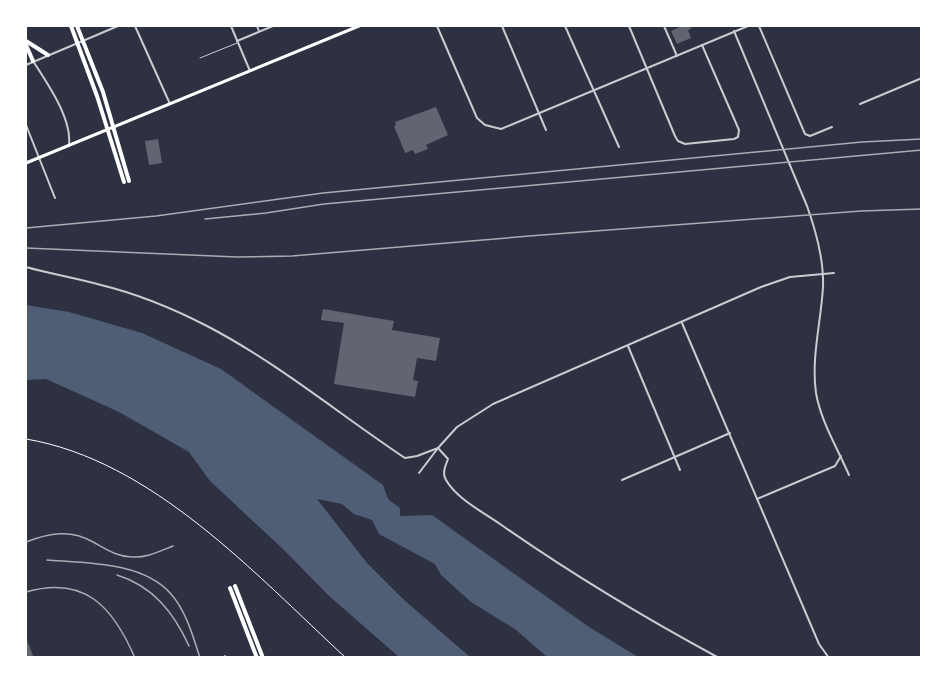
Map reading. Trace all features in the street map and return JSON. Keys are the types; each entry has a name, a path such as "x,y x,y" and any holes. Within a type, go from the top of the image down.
{"highway":[{"path":"72,28 126,181 109,111 78,27"},
{"path":"26,43 48,55"},
{"path":"26,43 33,61"},
{"path":"26,55 33,61"},
{"path":"235,586 263,657"},
{"path":"230,588 257,657"}],"main road":[{"path":"26,163 359,26"}],"street":[{"path":"108,30 111,26"},
{"path":"26,64 118,26"},
{"path":"135,26 170,104"},
{"path":"231,26 250,71"},
{"path":"257,26 259,31"},
{"path":"238,41 273,26"},
{"path":"437,26 474,113 485,125 493,128 508,128 748,26"},
{"path":"502,26 546,130"},
{"path":"565,26 618,147"},
{"path":"629,26 678,141 685,144 738,137 739,130 702,45"},
{"path":"664,26 677,56"},
{"path":"759,26 805,134 810,136 832,127"},
{"path":"734,32 813,223 819,248 823,285 816,344 816,392 821,413 849,475"},
{"path":"33,61 67,124 69,145"},
{"path":"860,104 921,78"},
{"path":"26,125 55,198"},
{"path":"26,267 100,284 172,310 208,327 285,373 405,458 438,448"},
{"path":"419,472 457,427 493,404 761,287 790,277 834,273"},
{"path":"682,323 819,644 829,657"},
{"path":"628,346 680,470"},
{"path":"622,480 730,433"},
{"path":"438,448 448,459 443,472 446,480 463,497 590,584 667,630 719,657"},
{"path":"757,499 835,466 841,456"}],"lane":[{"path":"200,58 238,41"}],"path":[{"path":"26,439 86,456 134,480 174,504 346,657"}],"water":[{"path":"26,305 69,312 142,333 221,369 383,485 388,499 400,508 400,516 432,515 589,627 638,657 547,657 515,629 471,602 441,575 435,564 379,534 372,520 354,514 342,504 317,499 367,563 403,599 470,657 399,657 328,595 210,481 189,452 119,412 46,379 26,380"}],"building":[{"path":"682,26 690,26 691,29 688,30 691,38 677,44 671,31"},
{"path":"436,107 448,135 426,145 428,149 415,154 413,150 405,153 394,126 395,122"},
{"path":"158,139 162,163 149,165 145,141"},
{"path":"323,309 394,321 392,330 440,338 436,361 417,358 413,380 418,381 415,397 334,384 344,323 321,320"},
{"path":"26,638 34,658 26,658"}],"railway":[{"path":"26,228 156,216 323,193 862,142 922,139"},
{"path":"205,219 324,204 922,150"},
{"path":"26,248 237,257 292,256 861,211 922,209"},
{"path":"26,542 43,536 76,535 127,557 148,555 173,546"},
{"path":"47,560 114,566 130,570 159,583 181,608 200,658"},
{"path":"117,575 141,586 161,602 189,646"},
{"path":"26,592 47,588 65,588 81,592 106,610 117,624 135,658"}]}
